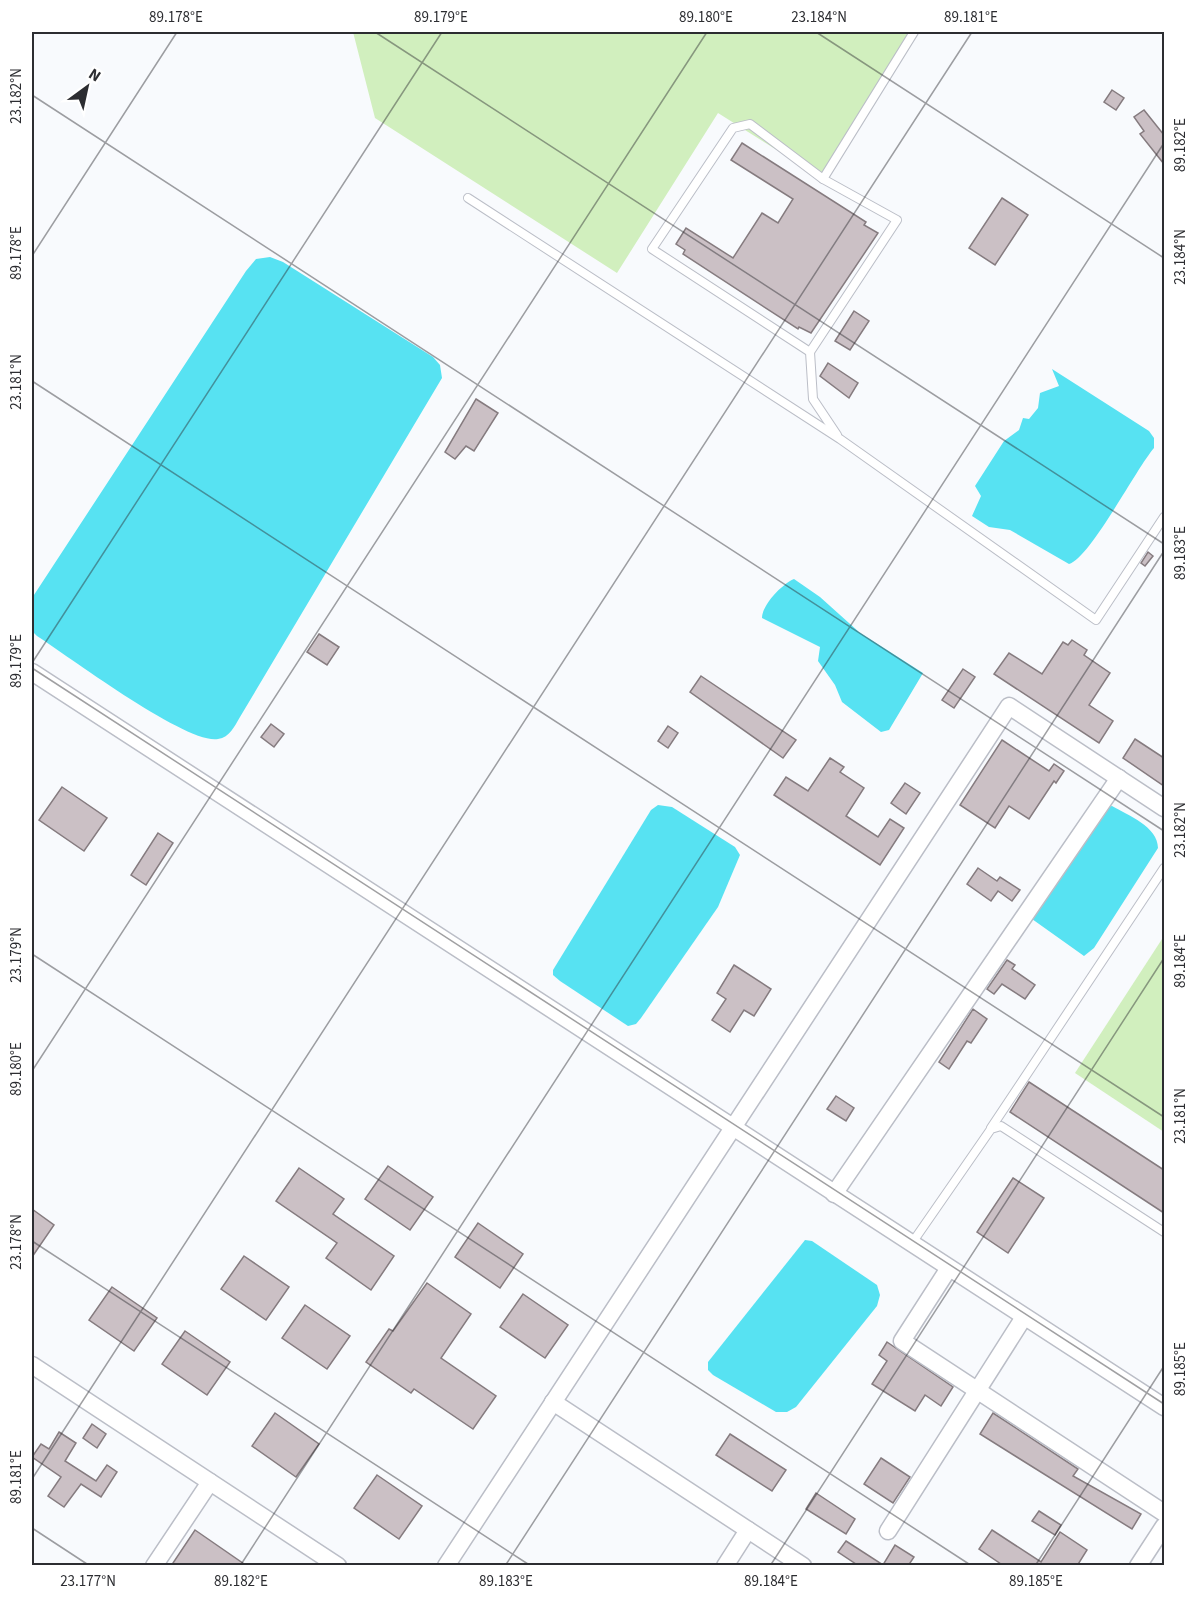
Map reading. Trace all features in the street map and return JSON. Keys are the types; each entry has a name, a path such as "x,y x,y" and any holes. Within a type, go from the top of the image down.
{"street":[{"path":"32,672 1164,1407"},
{"path":"446,1566 1009,706 1164,808"},
{"path":"834,1194 1119,778"},
{"path":"949,1268 902,1341 1164,1513"},
{"path":"888,1531 1024,1317"},
{"path":"32,1365 338,1566"},
{"path":"553,1402 803,1566"},
{"path":"154,1566 210,1482"},
{"path":"1138,1566 1164,1526"},
{"path":"725,1566 748,1530"}],"lane":[{"path":"822,179 914,32"},
{"path":"810,352 652,249 733,128 750,124 822,179 897,220 810,352 813,399 840,439"},
{"path":"468,198 840,439 1096,620 1164,517"},
{"path":"912,1243 991,1129 1164,868"},
{"path":"991,1129 1001,1126 1006,1128 1164,1232"}],"green space":[{"path":"353,32 917,32 823,179 718,113 617,273 375,118"},
{"path":"1164,936 1164,1132 1075,1073"}],"water":[{"path":"270,257 283,262 433,357 440,365 442,378 234,728 229,734 218,739 203,737 155,714 37,636 32,631 32,598 246,271 256,259"},
{"path":"1052,369 1149,431 1154,438 1154,448 1100,530 1089,546 1069,564 1010,530 989,527 972,516 981,496 975,486 1004,441 1019,430 1023,418 1029,419 1038,408 1040,393 1059,386"},
{"path":"794,579 820,597 859,632 923,673 889,730 881,732 842,702 835,685 818,661 820,647 762,618 765,607 774,596 784,585"},
{"path":"658,805 672,807 735,847 740,855 718,907 641,1018 636,1024 628,1026 560,981 553,975 553,970 651,810"},
{"path":"1112,806 1148,828 1157,841 1158,848 1094,948 1084,956 1032,919 1107,807"},
{"path":"805,1240 812,1241 877,1285 880,1295 877,1306 796,1407 787,1412 776,1412 713,1375 708,1370 708,1362"}],"building":[{"path":"1112,90 1124,98 1116,110 1104,102"},
{"path":"1144,110 1164,135 1164,164 1140,134 1144,131 1134,117"},
{"path":"742,143 866,222 864,225 878,233 811,333 799,327 798,329 683,254 685,250 676,244 686,228 733,258 762,213 778,223 793,199 731,160"},
{"path":"1002,198 1028,215 995,265 969,248"},
{"path":"854,311 869,321 850,350 835,341"},
{"path":"828,363 858,383 849,398 820,376"},
{"path":"476,399 498,413 474,451 466,446 455,459 445,452"},
{"path":"1148,552 1153,556 1145,566 1141,563"},
{"path":"319,634 339,647 327,665 307,652"},
{"path":"1072,640 1087,650 1084,655 1110,673 1089,705 1113,721 1099,743 994,674 1009,653 1042,674 1063,642 1068,645"},
{"path":"963,669 975,677 954,708 942,700"},
{"path":"701,676 796,740 783,758 690,692"},
{"path":"271,724 284,734 274,747 261,737"},
{"path":"668,726 678,733 668,748 658,741"},
{"path":"1135,739 1164,758 1164,786 1123,758"},
{"path":"1002,740 1049,771 1054,764 1064,771 1056,783 1054,781 1029,819 1009,806 995,828 960,805"},
{"path":"830,758 844,767 840,772 864,788 846,816 878,837 890,819 904,828 880,865 774,795 786,777 808,791"},
{"path":"905,783 920,793 906,814 891,803"},
{"path":"62,787 107,818 84,851 39,820"},
{"path":"158,833 173,843 146,885 131,875"},
{"path":"978,868 997,881 1000,877 1020,890 1012,901 998,891 991,901 967,884"},
{"path":"1007,960 1015,965 1012,969 1035,985 1025,999 1002,984 994,994 987,989"},
{"path":"734,965 771,989 754,1016 744,1010 730,1032 712,1020 726,999 717,993"},
{"path":"973,1009 987,1019 971,1043 967,1041 949,1069 939,1062"},
{"path":"1029,1082 1164,1170 1164,1213 1010,1112"},
{"path":"836,1096 854,1108 846,1121 827,1109"},
{"path":"388,1166 433,1197 410,1230 365,1199"},
{"path":"299,1168 344,1199 333,1214 394,1256 371,1290 326,1258 337,1243 276,1201"},
{"path":"1013,1178 1044,1198 1008,1253 977,1232"},
{"path":"32,1209 54,1225 32,1257"},
{"path":"478,1223 523,1254 500,1288 455,1257"},
{"path":"244,1256 289,1287 266,1320 221,1289"},
{"path":"427,1283 471,1314 441,1358 496,1396 473,1429 414,1389 411,1393 366,1362 389,1329 393,1331"},
{"path":"112,1287 157,1318 134,1351 89,1320"},
{"path":"523,1294 568,1325 545,1358 500,1327"},
{"path":"305,1305 350,1336 327,1369 282,1338"},
{"path":"185,1331 230,1362 207,1395 162,1364"},
{"path":"887,1342 953,1387 941,1406 925,1395 915,1411 872,1384 887,1361 879,1355"},
{"path":"275,1413 319,1444 296,1477 252,1446"},
{"path":"993,1413 1078,1469 1073,1476 1141,1514 1132,1529 980,1434"},
{"path":"92,1424 106,1434 97,1448 83,1438"},
{"path":"59,1432 76,1443 65,1461 96,1481 107,1465 117,1472 101,1497 81,1484 64,1507 48,1496 61,1477 32,1457 41,1444 49,1449"},
{"path":"730,1434 786,1470 772,1491 716,1455"},
{"path":"881,1458 910,1477 893,1503 864,1484"},
{"path":"377,1475 422,1506 399,1539 354,1508"},
{"path":"816,1493 855,1519 846,1534 806,1509"},
{"path":"1039,1511 1061,1525 1055,1535 1032,1521"},
{"path":"195,1530 247,1566 171,1566"},
{"path":"992,1530 1041,1562 1060,1532 1087,1550 1077,1566 1004,1566 979,1549"},
{"path":"846,1541 883,1565 895,1545 914,1557 908,1566 859,1566 838,1552"}]}
